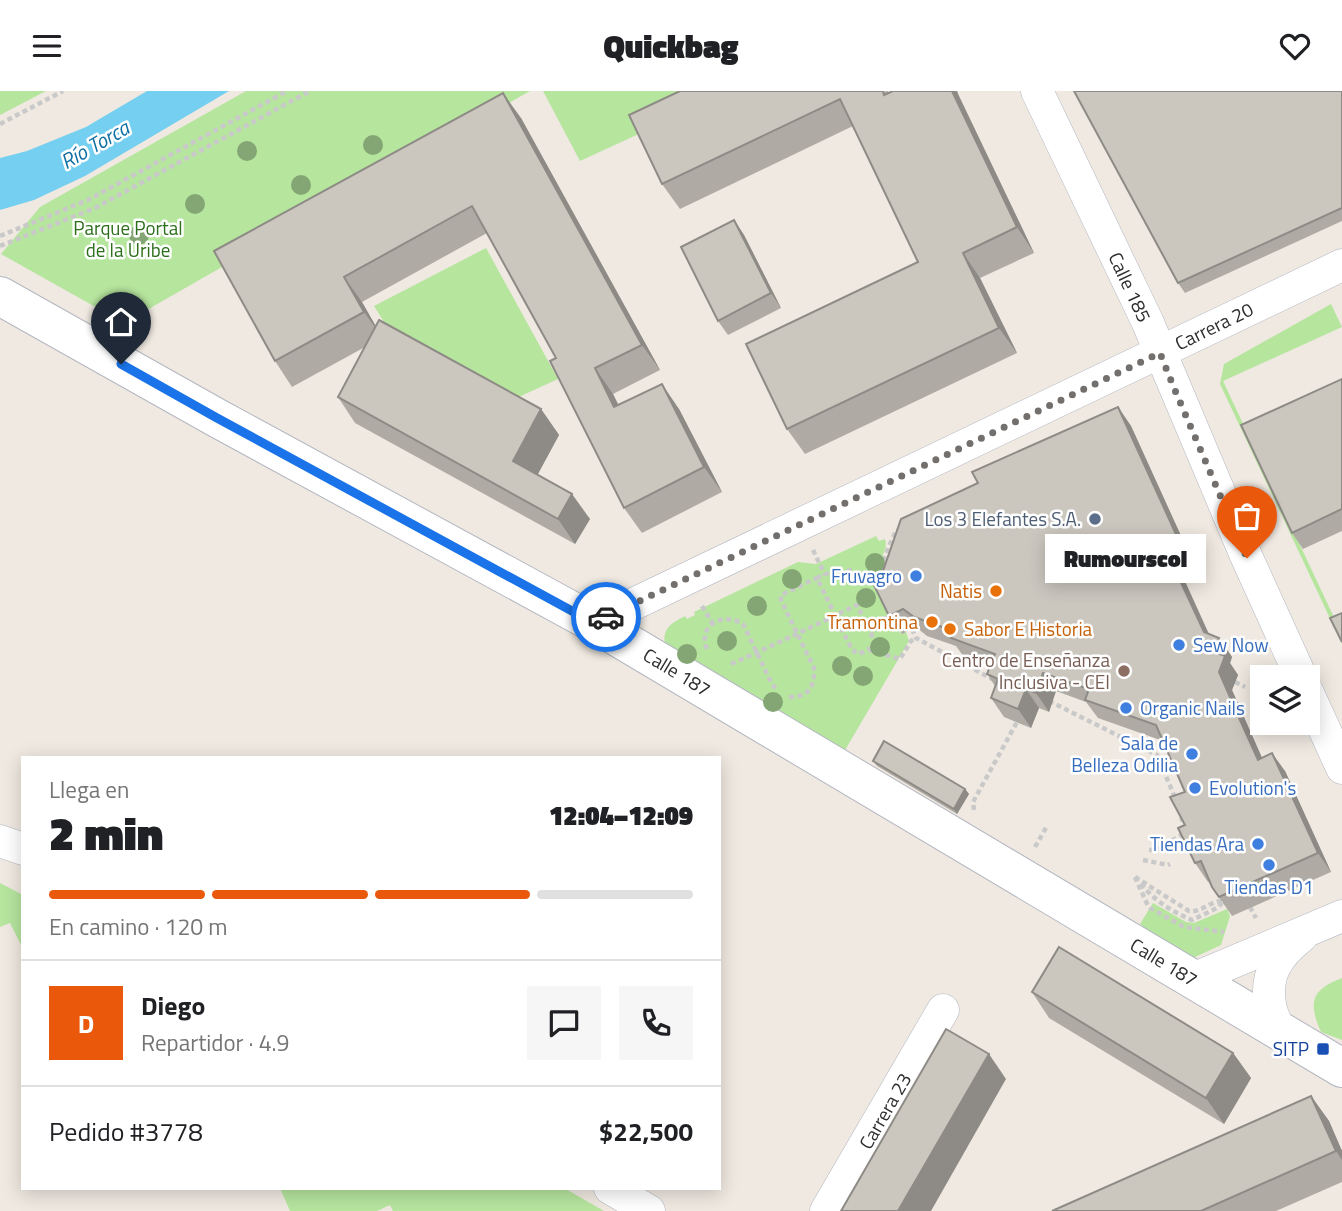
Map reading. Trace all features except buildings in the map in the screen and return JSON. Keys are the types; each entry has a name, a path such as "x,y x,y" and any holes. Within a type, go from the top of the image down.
{"street":[{"name":"Calle 185","path":"1037,91 1147,323 1241,546 1296,665"},
{"name":"Carrera 20","path":"594,623 1342,265"},
{"name":"Calle 187","path":"0,296 217,418 594,623 1342,1068"},
{"path":"1320,720 1342,768"},
{"path":"0,841 21,848"},
{"path":"1192,979 1342,916"},
{"path":"1279,1031 1270,1005 1270,983 1275,965 1285,950 1313,928"},
{"name":"Carrera 23","path":"826,1211 943,1010"},
{"path":"613,1190 649,1211"}],"path":[{"path":"0,124 63,91"},
{"path":"0,236 88,199 287,91"},
{"path":"0,246 95,208 310,91"},
{"path":"711,656 705,645 705,635 713,624 723,618 734,618 743,624 772,684 781,694 792,698 803,696 811,687 814,668 781,600 781,594 835,570 842,575 850,569 858,582 864,577 883,581 880,571 890,544 896,531 906,527"},
{"path":"812,550 825,575"},
{"path":"719,661 731,664 757,653 797,634 836,615 857,605 875,642 873,647 859,654 852,650 836,615 817,577"},
{"path":"706,613 713,624"},
{"path":"866,624 893,615"},
{"path":"912,629 916,638 1003,683"},
{"path":"868,650 900,659 911,641 916,638"},
{"path":"1235,683 1245,687"},
{"path":"1042,698 1157,755 1186,826 1181,837 1156,850 1149,850"},
{"path":"972,814 975,809 973,802 1017,722"},
{"path":"1178,805 1185,809"},
{"path":"1143,860 1170,864"},
{"path":"1135,877 1189,911 1194,912 1215,901 1223,901 1219,907 1192,920 1150,896 1135,877"},
{"path":"1135,877 1150,908 1184,927 1225,932 1234,937"},
{"path":"1250,907 1256,918"}],"green space":[{"path":"0,91 46,91 0,115"},
{"name":"Parque Portal de la Uribe","path":"246,91 530,91 124,323 1,254 40,207"},
{"path":"543,91 732,91 580,161"},
{"path":"486,248 558,379 510,401 394,338 374,306"},
{"path":"1331,304 1342,327 1223,381 1338,626 1342,625 1342,644 1220,384 1224,364"},
{"path":"876,536 879,541 885,539 886,543 877,571 879,585 901,634 906,632 909,641 841,757 665,645 667,630 685,616 687,619 695,615 694,612 798,562 816,564"},
{"path":"0,883 21,894 21,945 10,923 0,927"},
{"path":"1153,903 1186,922 1194,923 1227,909 1230,916 1221,945 1182,963 1141,933 1144,927 1140,924"},
{"path":"1342,978 1342,1040 1321,1032 1314,1005 1318,992"},
{"path":"281,1190 567,1190 604,1211 393,1211 390,1205 377,1211 290,1211"}],"water":[{"name":"Río Torca","path":"147,91 229,91 85,176 34,200 0,210 0,158 27,151 86,127"}],"way so far":[{"path":"606,617 1160,353 1247,558"}],"place":[{"name":"Los 3 Elefantes S.A.","path":"1095,519"},
{"name":"Rumourscol","path":"1247,558"},
{"name":"Fruvagro","path":"916,576"},
{"name":"Natis","path":"996,591"},
{"name":"Tramontina","path":"932,622"},
{"name":"Sabor E Historia","path":"950,629"},
{"name":"Sew Now","path":"1179,645"},
{"name":"Centro de Enseñanza Inclusiva - CEI","path":"1124,671"},
{"name":"Organic Nails","path":"1126,708"},
{"name":"Sala de Belleza Odilia","path":"1192,754"},
{"name":"Evolution's","path":"1195,788"},
{"name":"Tiendas Ara","path":"1258,844"},
{"name":"Tiendas D1","path":"1269,865"},
{"name":"SITP","path":"1323,1049"}],"route":[{"path":"121,364 594,623 606,617"}]}
